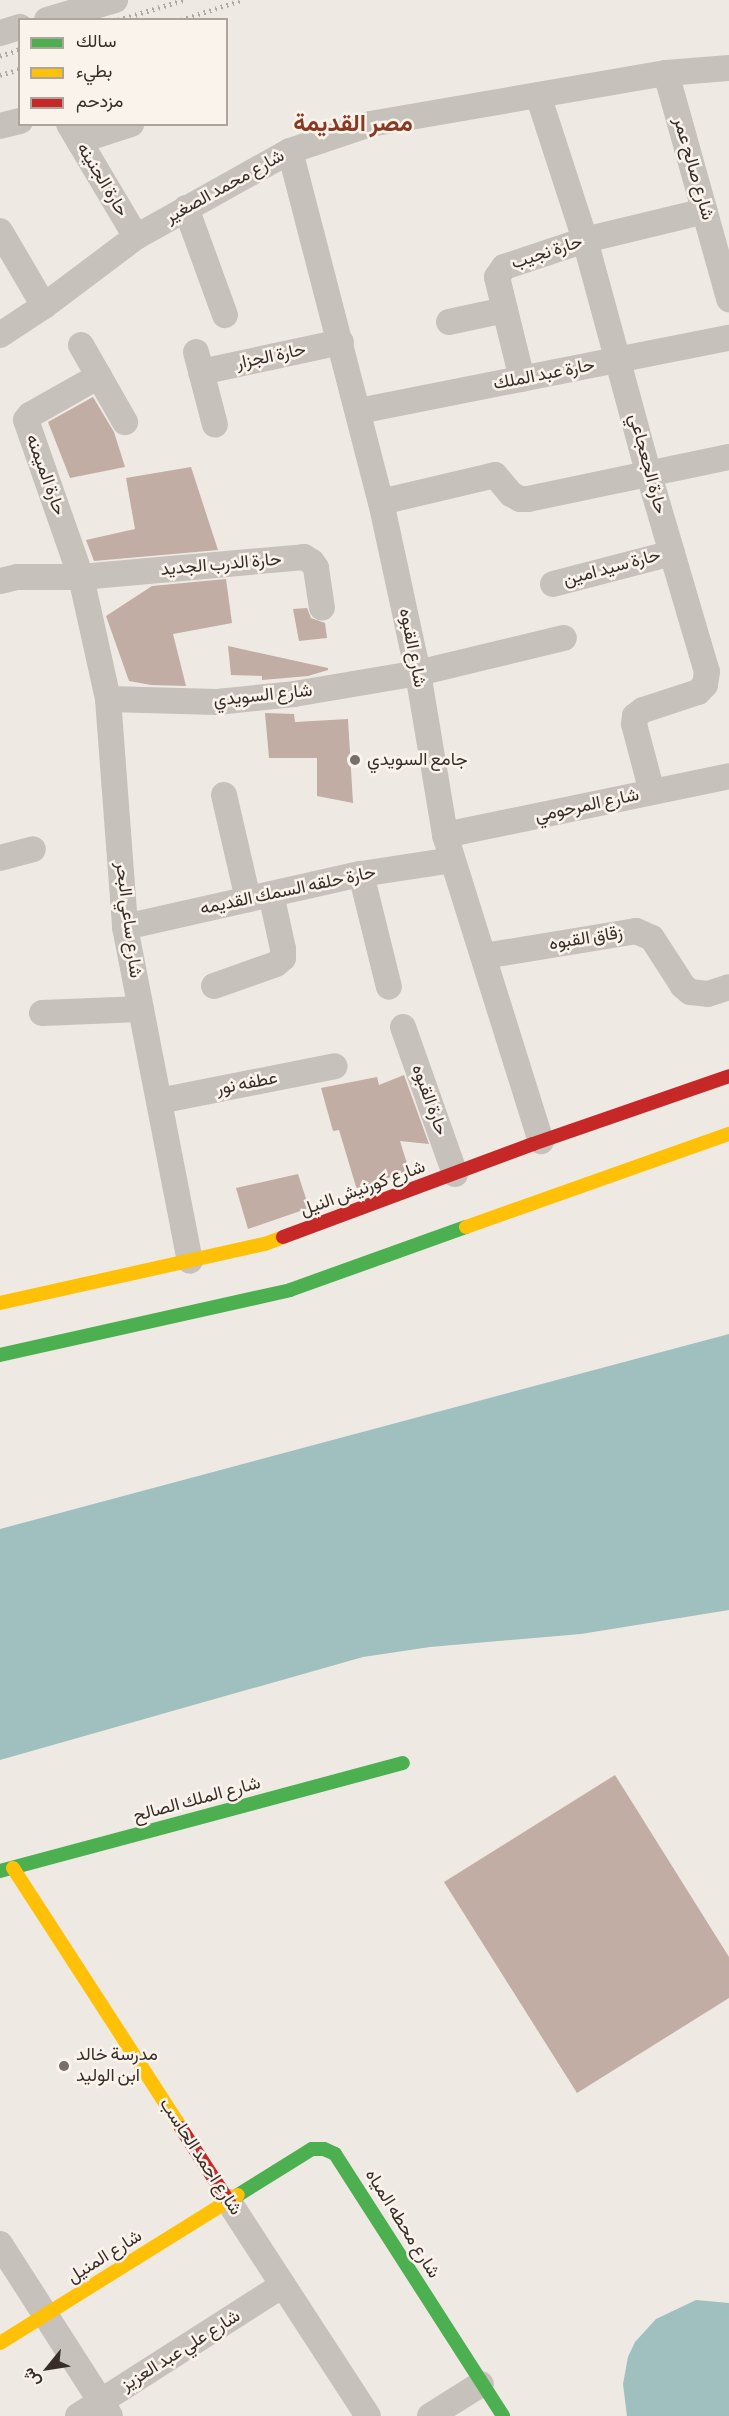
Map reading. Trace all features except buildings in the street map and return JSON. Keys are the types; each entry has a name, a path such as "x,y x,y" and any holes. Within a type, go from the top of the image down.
{"main road":[{"name":"شارع كورنيش النيل","path":"0,1303 265,1244 542,1141 729,1076"},
{"path":"0,1355 290,1290 729,1134"},
{"name":"شارع الملك الصالح","path":"6,1869 403,1763"},
{"name":"شارع احمد الحاسب","path":"6,1869 229,2202"},
{"name":"شارع محطه المياه","path":"229,2202 312,2149 324,2149 335,2154 503,2416"},
{"name":"شارع المنيل","path":"0,2343 229,2202"}],"street":[{"path":"54,18 115,0"},
{"path":"0,33 18,28"},
{"name":"شارع محمد الصغير","path":"0,335 44,306 136,237 290,152 370,124 666,73 729,68"},
{"name":"شارع صالح عمر","path":"666,73 715,222 729,299"},
{"name":"حارة الجعجاعي","path":"538,95 585,240 649,475 707,672 705,685 698,692 643,710 635,716 634,724 652,792"},
{"path":"0,126 18,122"},
{"path":"74,133 118,126"},
{"name":"حارة الجنينه","path":"74,133 136,237"},
{"name":"شارع القبوه","path":"290,152 381,502 418,673 445,835 542,1141"},
{"path":"186,208 225,315"},
{"name":"حارة نجيب","path":"522,379 497,277 504,267 585,240 715,222"},
{"path":"0,231 44,306"},
{"path":"449,322 505,310"},
{"name":"حارة عبد الملك","path":"359,411 729,338"},
{"name":"حارة الجزار","path":"214,425 198,362 341,342"},
{"path":"81,345 125,422"},
{"name":"حارة الميمنه","path":"81,577 26,420 30,415 99,376"},
{"path":"381,502 489,475 499,477 511,494 520,499 649,475 729,457"},
{"name":"حارة سيد امين","path":"553,584 672,553"},
{"name":"حارة الدرب الجديد","path":"0,581 17,577 81,577 304,557 316,568 322,608"},
{"name":"شارع ساعي البحر","path":"81,577 108,699 125,927 190,1261"},
{"name":"شارع السويدي","path":"108,699 217,702 294,694 418,673 564,638"},
{"name":"شارع المرحومي","path":"445,835 729,776"},
{"path":"214,986 276,964 283,958 283,949 260,897 224,795"},
{"path":"0,858 33,849"},
{"name":"حارة حلقه السمك القديمه","path":"125,927 361,874 452,860"},
{"path":"361,874 389,987"},
{"name":"زقاق القبوه","path":"484,956 636,931 652,938 683,986 690,992 708,994 729,987"},
{"path":"42,1013 141,1009"},
{"name":"حارة القبوه","path":"403,1027 455,1174"},
{"name":"عطفه نور","path":"159,1101 334,1066"},
{"name":"شارع احمد الحاسب","path":"229,2202 368,2416"},
{"path":"0,2244 106,2409"},
{"name":"شارع علي عبد العزيز","path":"78,2416 106,2409 284,2285"},
{"path":"430,2416 481,2384"}],"water":[{"path":"729,1334 729,1610 581,1634 430,1647 363,1657 0,1760 0,1529"},
{"path":"696,2300 729,2303 729,2416 627,2416 623,2384 628,2357 635,2342 656,2319"}],"railway":[{"path":"124,18 183,0"},
{"path":"187,18 242,0"},
{"path":"0,56 18,50"},
{"path":"0,75 18,70"}],"traffic: fast":[{"path":"0,1355 290,1290 466,1227"},
{"path":"0,1871 403,1763"},
{"path":"238,2195 312,2149 324,2149 335,2154 503,2416"}],"traffic: slow":[{"path":"466,1227 729,1134"},
{"path":"0,1303 265,1244 283,1237"},
{"path":"13,1868 181,2128"},
{"path":"0,2343 238,2195"}],"traffic: jam":[{"path":"283,1237 533,1144 729,1076"},
{"path":"181,2128 229,2202"}],"place":[{"name":"جامع السويدي","path":"355,760"},
{"name":"مدرسة خالد ابن الوليد","path":"64,2066"}],"district":[{"name":"مصر القديمة","path":"353,124"}]}
